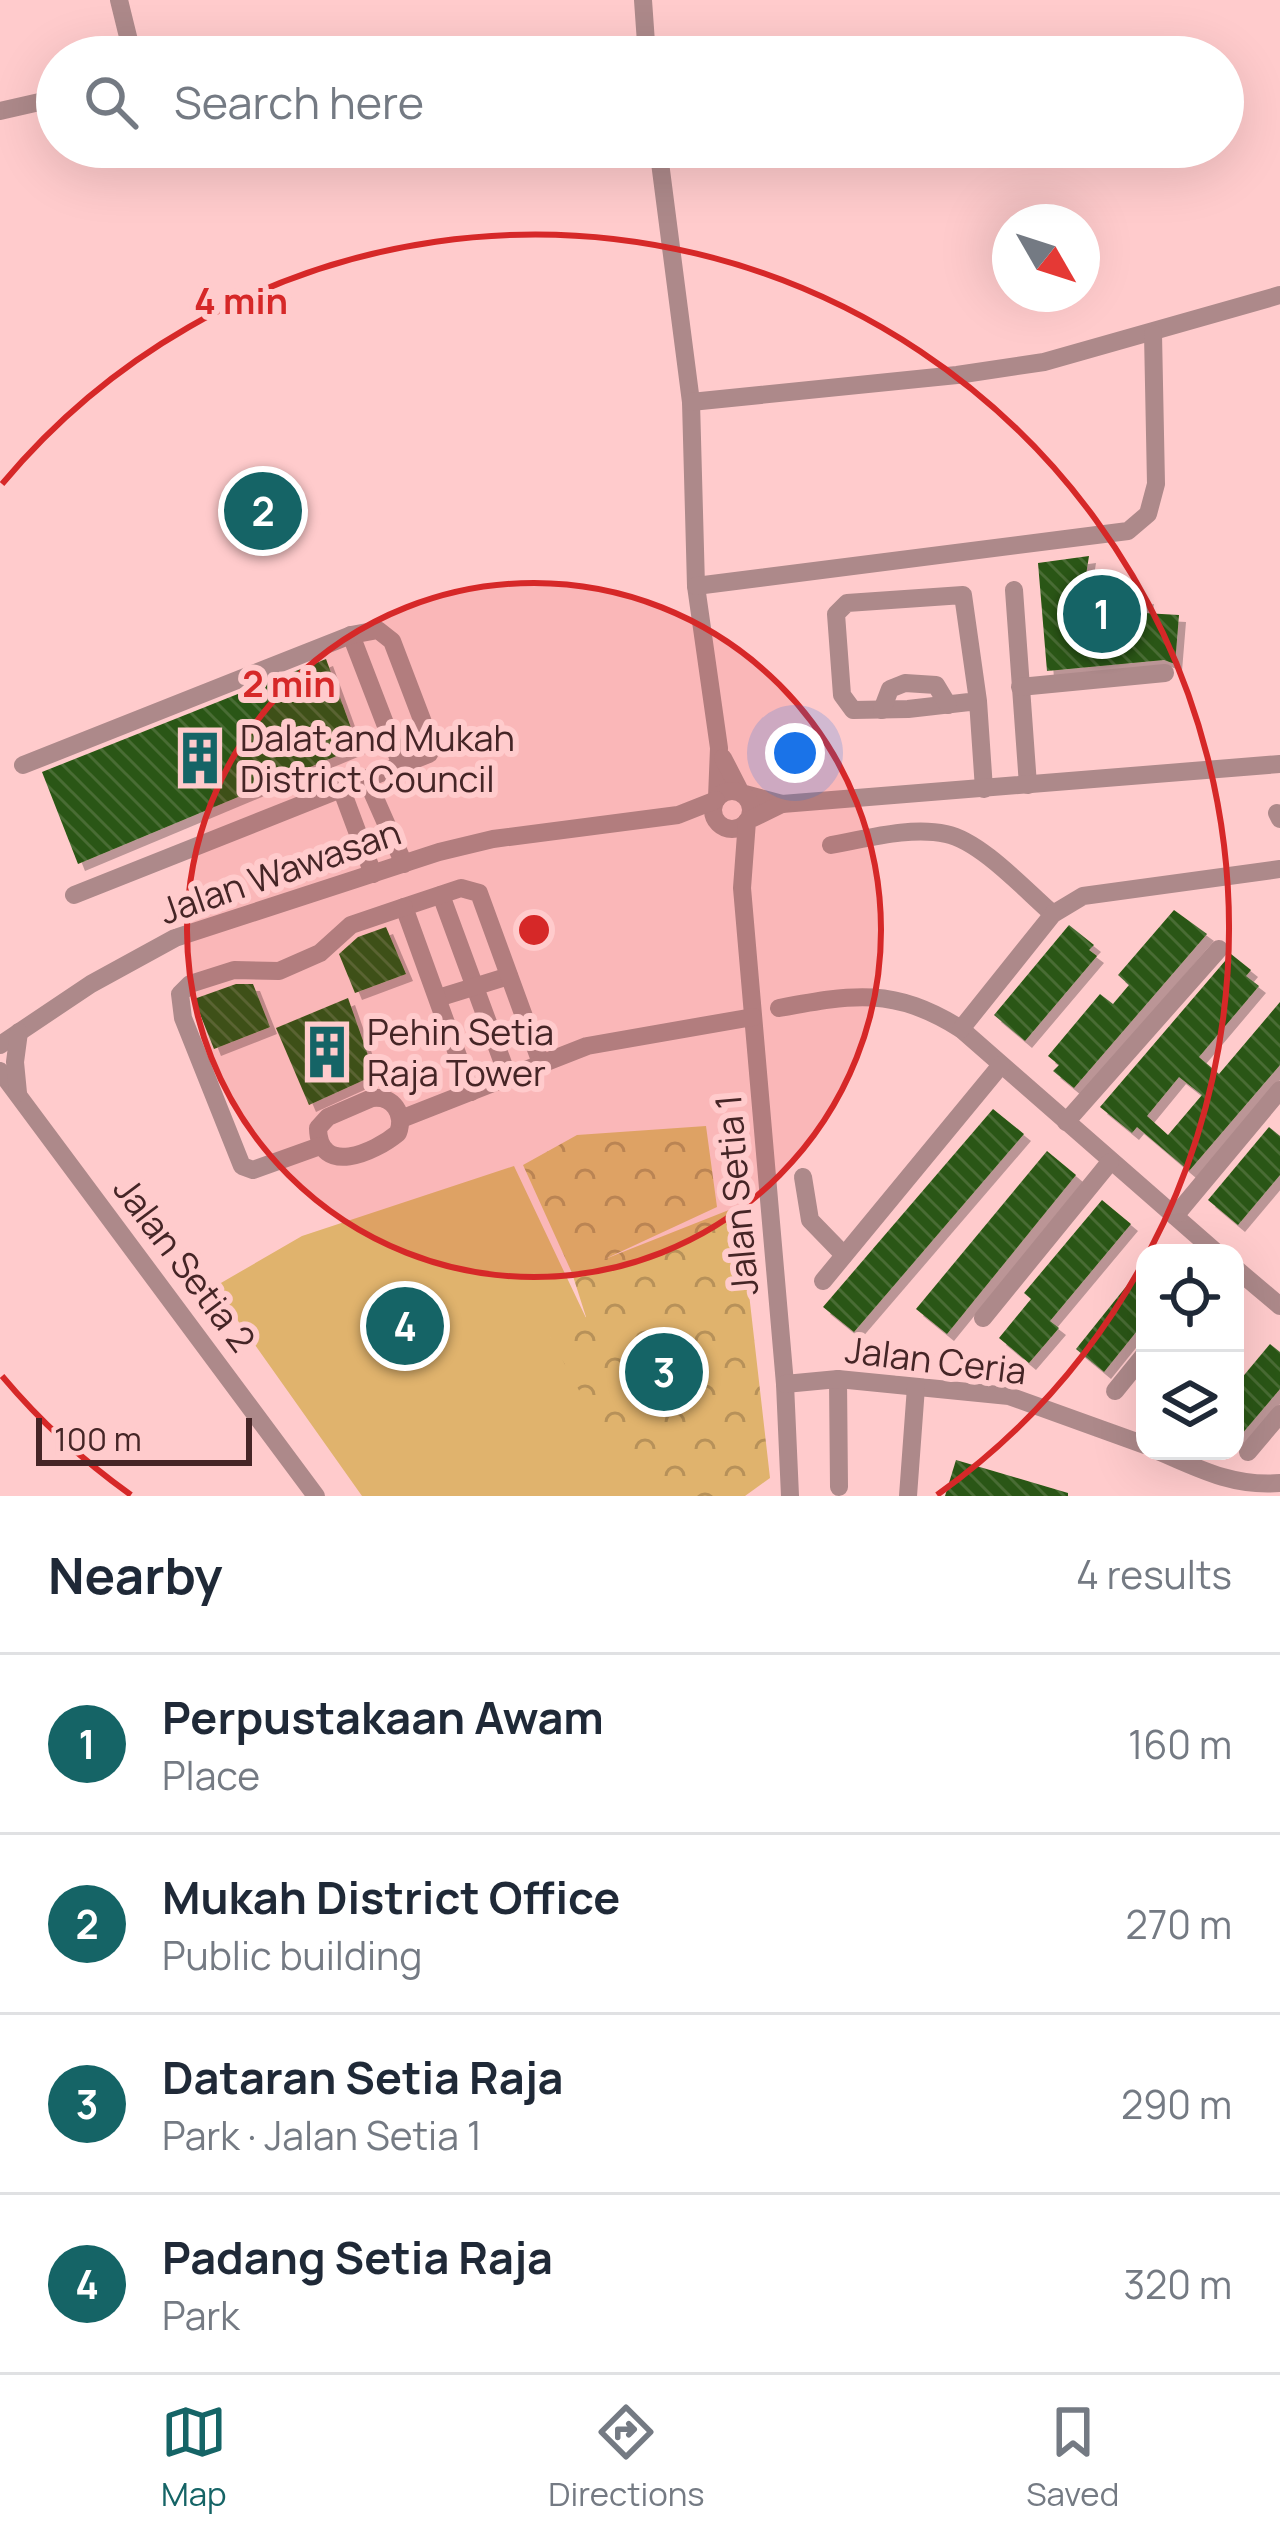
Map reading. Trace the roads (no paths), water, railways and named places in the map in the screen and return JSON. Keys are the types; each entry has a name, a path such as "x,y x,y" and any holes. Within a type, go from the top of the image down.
{"street":[{"path":"119,0 128,36"},
{"path":"643,0 645,36"},
{"path":"0,110 36,102"},
{"path":"661,168 691,402 696,586 719,748 713,812 722,826 736,828 782,805 1280,764"},
{"path":"691,402 1044,362 1280,296"},
{"path":"696,586 1127,531 1148,514 1156,484 1153,334"},
{"path":"1014,590 1028,785"},
{"path":"978,701 853,710 842,695 836,614 847,603 962,595 978,701 984,789"},
{"path":"23,765 351,634 378,630 392,641 432,746 429,754 74,895"},
{"path":"351,634 401,765"},
{"path":"1020,687 1165,673"},
{"path":"719,748 749,802 747,821"},
{"path":"366,778 404,864"},
{"path":"341,788 373,874"},
{"path":"717,799 726,792 740,793 782,805"},
{"name":"Jalan Wawasan","path":"0,1046 10,1033 175,938 493,839 678,815 717,799"},
{"name":"Jalan Wawasan","path":"678,815 722,826"},
{"name":"Jalan Setia 1","path":"747,821 742,888 785,1384 790,1496"},
{"name":"Jalan Setia 1","path":"722,826 742,888"},
{"path":"831,845 878,836 946,834 982,853 1054,914"},
{"path":"961,1029 1054,914 1098,891 1280,868"},
{"path":"320,1146 253,1170 242,1166 183,1018 180,994 190,984 234,970 279,971 320,952 351,925 470,887 479,892 541,1064"},
{"path":"441,895 508,1077"},
{"path":"404,907 471,1092"},
{"path":"1066,1122 1219,949"},
{"path":"438,998 509,976"},
{"path":"779,1009 878,995 917,1006 961,1029 1207,1244"},
{"path":"401,1119 610,1040 753,1017"},
{"path":"9,1092 14,1062 10,1033"},
{"path":"823,1281 1001,1065"},
{"name":"Jalan Setia 2","path":"0,1071 9,1092 316,1496"},
{"path":"1175,1216 1280,1090"},
{"path":"372,1098 385,1099 397,1108 401,1119 394,1137 360,1153 335,1160 320,1146 317,1133 322,1123 372,1098"},
{"path":"983,1318 1110,1162"},
{"path":"803,1177 810,1220 844,1255"},
{"path":"1244,1276 1280,1306"},
{"path":"1115,1391 1136,1365"},
{"path":"838,1379 839,1487"},
{"name":"Jalan Ceria","path":"785,1384 838,1379 1010,1396 1136,1442"},
{"path":"908,1496 916,1387"},
{"path":"1248,1453 1280,1414"},
{"path":"1179,1460 1241,1484 1280,1483"}],"place":[{"name":"Mukah District Office","path":"263,511"},
{"name":"Perpustakaan Awam","path":"1102,614"},
{"name":"Dalat and Mukah District Council","path":"200,758"},
{"name":"Pehin Setia Raja Tower","path":"327,1052"},
{"name":"Padang Setia Raja","path":"405,1326"},
{"name":"Dataran Setia Raja","path":"664,1372"}]}
